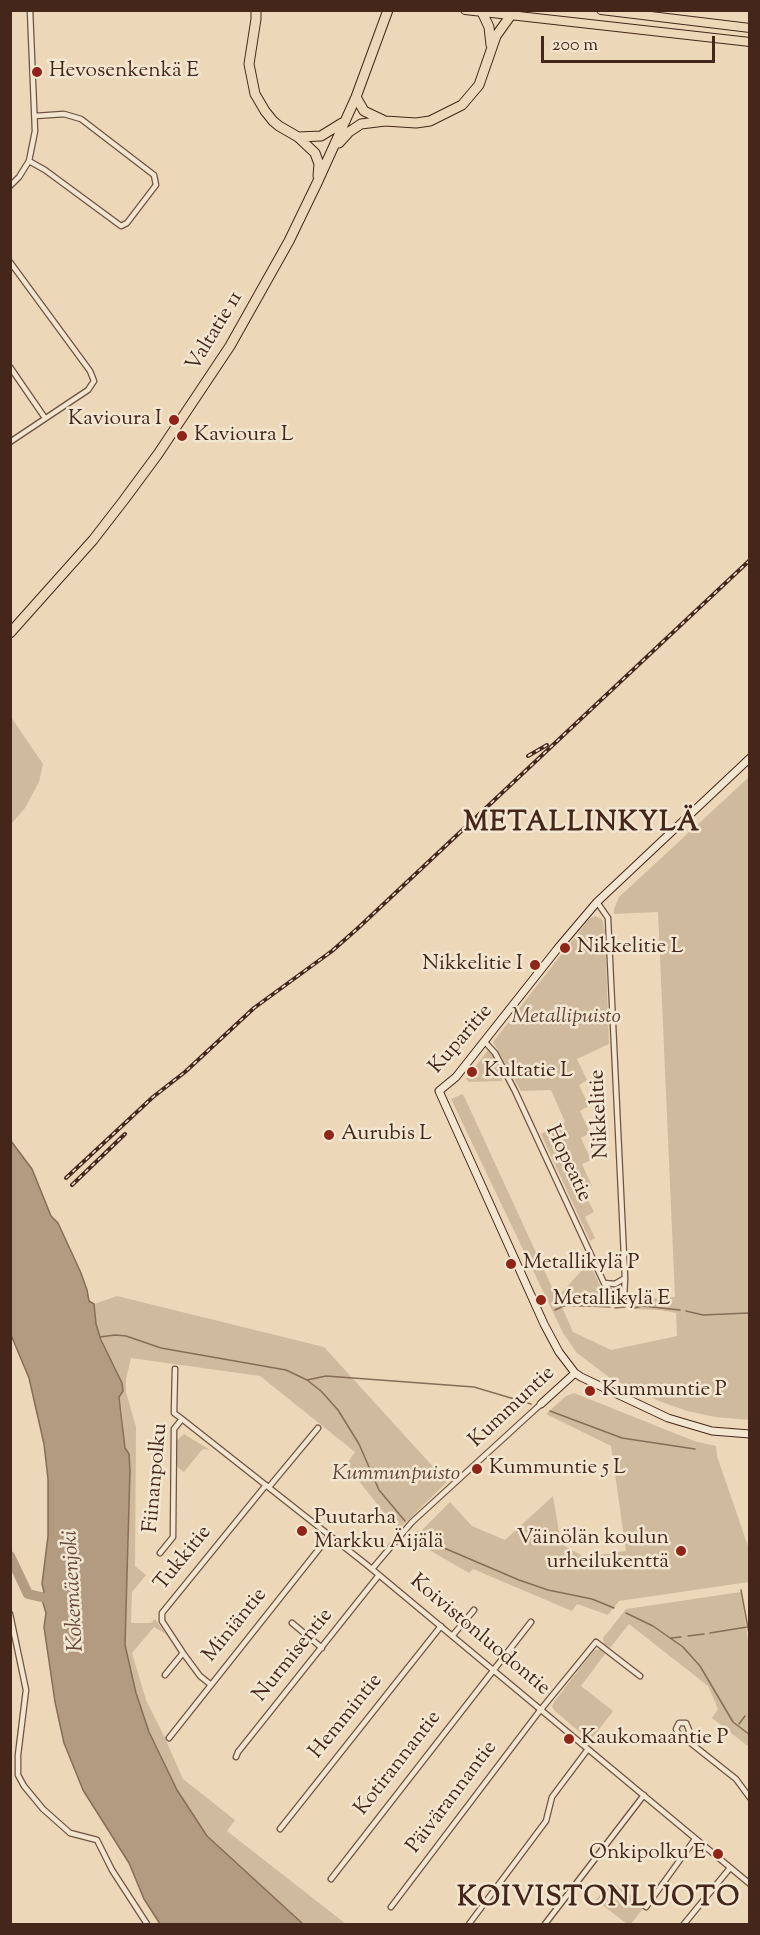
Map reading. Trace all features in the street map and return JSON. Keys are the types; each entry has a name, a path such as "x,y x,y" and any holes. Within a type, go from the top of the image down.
{"highway":[{"name":"Valtatie 11","path":"10,633 93,540 158,454 230,346 284,250 332,152 356,97 388,10"},
{"path":"482,12 489,27 491,47"},
{"path":"258,13 249,64 255,94 264,111 273,120 311,148 318,159 318,181"},
{"path":"332,152 354,127 368,122 430,121 462,105 479,85 491,47 500,28 511,15"},
{"path":"356,97 364,111 385,121"},
{"path":"298,137 321,136 335,129 345,120"}],"main road":[{"path":"465,10 750,42"},
{"path":"601,10 750,28"}],"street":[{"path":"10,186 19,177 28,161 34,141 30,10"},
{"path":"28,161 45,170 121,226 127,224 156,185 154,175 74,115 35,116"},
{"path":"10,262 94,381 88,390 10,442"},
{"path":"10,368 45,418"},
{"name":"Kuparitie","path":"575,1373 559,1352 544,1324 439,1091 456,1077 597,902 750,758"},
{"name":"Nikkelitie","path":"597,902 608,918 625,1278"},
{"name":"Hopeatie","path":"485,1042 495,1053 516,1091 604,1283"},
{"path":"604,1283 614,1299 619,1300 624,1297 625,1278"},
{"path":"604,1283 615,1284 625,1278"},
{"name":"Fiinanpolku","path":"160,1553 173,1537 174,1429 182,1419 174,1413 175,1369"},
{"path":"575,1373 668,1418 712,1431 750,1434"},
{"name":"Kummuntie","path":"372,1569 412,1522 575,1373"},
{"name":"Koivistonluodontie","path":"182,1419 453,1635 750,1884"},
{"path":"267,1486 318,1428"},
{"name":"Tukkitie","path":"210,1684 200,1676 183,1653 162,1621 162,1612 267,1486"},
{"name":"Miniäntie","path":"169,1738 330,1535"},
{"name":"Nurmisentie","path":"236,1757 379,1575"},
{"path":"453,1635 474,1610"},
{"path":"10,1614 27,1690 18,1755 18,1775 43,1809 70,1833 97,1840 111,1870 147,1924"},
{"name":"Kotirannantie","path":"331,1879 531,1622"},
{"path":"292,1623 322,1648"},
{"name":"Hemmintie","path":"280,1828 441,1626"},
{"name":"Päivärannantie","path":"390,1906 542,1709 597,1642 640,1677"},
{"path":"165,1675 183,1653"},
{"path":"688,1741 736,1779 750,1798"},
{"path":"469,1924 546,1821 552,1797 588,1749"},
{"path":"545,1924 644,1795"},
{"path":"646,1907 695,1839"},
{"path":"684,1924 730,1868"}],"green space":[{"path":"11,717 43,764 39,782 25,808 11,824"},
{"path":"749,777 750,1420 715,1417 687,1411 659,1401 610,1378 577,1353 563,1333 451,1099 463,1094 557,1298 589,1262 610,1307 562,1307 573,1332 611,1350 677,1336 676,1313 633,1309 632,1300 675,1297 658,912 614,914 614,909 619,897"},
{"name":"Metallipuisto","path":"595,916 602,919 605,932 609,1044 577,1059 587,1080 579,1085 589,1106 580,1111 590,1133 581,1138 591,1160 582,1164 592,1186 583,1190 594,1212 585,1217 595,1238 590,1241 541,1134 565,1122 551,1090 521,1091 493,1042 589,919"},
{"path":"488,1050 503,1076 502,1081 469,1082 466,1079"},
{"name":"Kummunpuisto","path":"117,1296 324,1347 447,1482 398,1530 346,1465 355,1452 260,1376 131,1358 126,1379 126,1392 136,1427 135,1566 146,1575 132,1592 131,1623 151,1623 155,1619 166,1634 154,1627 132,1653 146,1700 183,1779 235,1820 227,1831 346,1924 303,1924 213,1842 201,1828 177,1790 149,1732 136,1693 125,1645 130,1470 114,1366 96,1324 94,1304"},
{"path":"574,1393 694,1441 716,1446 717,1456 749,1549 749,1582 619,1601 608,1615 577,1604 572,1611 473,1569 469,1573 412,1540 450,1502 472,1526 505,1540 553,1496 561,1544 585,1557 626,1551 611,1446 546,1414 566,1396"},
{"path":"184,1434 210,1450 201,1451 184,1472 177,1467 177,1440"},
{"path":"741,1592 750,1655 749,1747 712,1718 718,1709 708,1686 629,1624 610,1648 604,1644 603,1638 626,1609"},
{"path":"600,1649 605,1654 581,1686 613,1711 590,1741 552,1707 594,1650"},
{"path":"611,1881 645,1906 631,1924 627,1924 596,1900"}],"water":[{"name":"Kokemäenjoki","path":"11,1141 32,1169 51,1216 58,1223 81,1273 89,1301 94,1304 96,1324 101,1340 122,1383 123,1391 119,1397 130,1470 125,1645 136,1693 149,1732 177,1790 207,1836 303,1924 160,1924 144,1899 129,1863 83,1790 64,1743 55,1702 44,1627 46,1613 41,1596 44,1592 42,1584 48,1536 48,1479 44,1444 29,1378 11,1335"}],"waterway":[{"path":"555,1310 566,1305 610,1307"},
{"path":"630,1309 642,1306 680,1310"},
{"path":"615,1308 625,1307"},
{"path":"686,1311 703,1315 748,1313"},
{"path":"100,1337 126,1336 161,1348 286,1370 307,1380 321,1391 338,1410 359,1444 379,1490 405,1521"},
{"path":"307,1380 326,1376 474,1387 531,1404"},
{"path":"550,1411 622,1438 695,1449"},
{"path":"417,1532 437,1545 519,1580 548,1590 592,1599 614,1608"},
{"name":"Kokemäenjoki","path":"10,1556 28,1594 54,1600"},
{"path":"741,1590 750,1639"},
{"path":"626,1613 653,1626 683,1647 700,1666 733,1722 750,1735"},
{"path":"710,1633 747,1627"},
{"path":"688,1636 704,1634"},
{"path":"671,1638 681,1637"},
{"path":"739,1724 745,1716"}],"railway":[{"path":"66,1178 254,1008 332,951 357,929 750,560"},
{"path":"528,756 547,745"},
{"path":"72,1185 125,1134"}],"place":[{"name":"Hevosenkenkä E","path":"37,72"},
{"name":"Kavioura I","path":"174,420"},
{"name":"Kavioura L","path":"182,436"},
{"name":"Nikkelitie L","path":"565,948"},
{"name":"Nikkelitie I","path":"535,965"},
{"name":"Kultatie L","path":"472,1072"},
{"name":"Aurubis L","path":"329,1135"},
{"name":"Metallikylä P","path":"511,1264"},
{"name":"Metallikylä E","path":"541,1300"},
{"name":"Kummuntie P","path":"590,1391"},
{"name":"Kummuntie 5 L","path":"477,1469"},
{"name":"Puutarha Markku Äijälä","path":"302,1531"},
{"name":"Väinölän koulun urheilukenttä","path":"681,1551"},
{"name":"Kaukomaantie P","path":"569,1739"},
{"name":"Onkipolku E","path":"718,1854"}],"district":[{"name":"METALLINKYLÄ","path":"582,825"},
{"name":"KOIVISTONLUOTO","path":"599,1900"}]}
